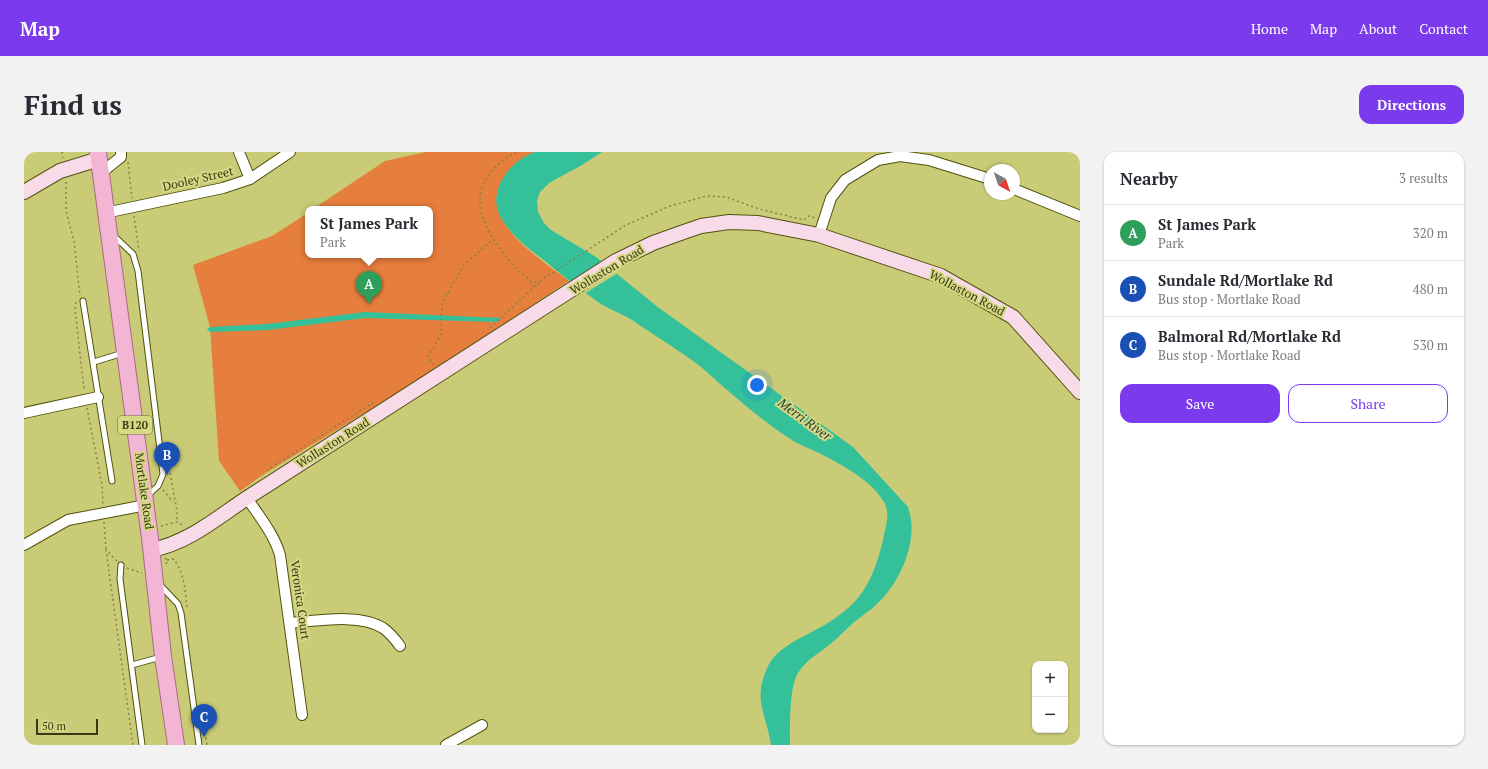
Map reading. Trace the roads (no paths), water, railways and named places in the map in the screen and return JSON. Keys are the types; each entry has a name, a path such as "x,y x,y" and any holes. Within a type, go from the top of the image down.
{"main road":[{"name":"Mortlake Road","path":"99,161 149,530 163,656 176,745"}],"street":[{"path":"24,192 64,170 121,157 121,152"},
{"path":"239,152 250,179"},
{"name":"Dooley Street","path":"105,212 223,188 250,179 290,152"},
{"path":"819,235 831,198 845,180 878,160 900,156 929,160 984,177"},
{"path":"1020,191 1080,216"},
{"name":"Wollaston Road","path":"151,550 167,547 184,539 616,261 653,243 701,226 729,222 758,222 819,235 941,276 1013,317 1080,392"},
{"path":"24,413 98,397"},
{"name":"Veronica Court","path":"247,498 277,544 290,624 302,715"},
{"path":"24,545 68,520 103,513 145,501"},
{"path":"290,624 341,619 370,622 390,634 400,646"},
{"path":"446,745 482,725"}],"lane":[{"path":"108,232 133,254 138,271 164,474 158,486 145,501"},
{"path":"83,300 112,481"},
{"path":"94,362 125,353"},
{"path":"121,565 120,579 142,745"},
{"path":"155,581 174,599 180,608 199,745"},
{"path":"132,665 163,656"}],"water":[{"name":"Merri River","path":"535,152 602,152 549,183 540,192 537,201 538,212 544,223 551,230 596,257 659,308 853,447 908,507 912,531 910,543 902,568 890,590 875,606 852,624 832,643 808,661 801,668 795,679 790,718 790,745 771,745 762,706 761,688 763,678 771,660 780,651 838,616 859,597 873,573 883,540 887,521 887,511 884,502 871,486 855,473 795,442 777,430 697,364 632,320 594,299 533,252 509,230 500,216 497,206 496,197 499,187 503,178 517,162"},
{"path":"365,312 501,318 497,322 365,318 268,330 210,332 207,329 210,327 267,324"}],"place":[{"name":"St James Park","path":"369,304"},
{"name":"Sundale Rd/Mortlake Rd","path":"167,475"},
{"name":"Balmoral Rd/Mortlake Rd","path":"204,737"}]}
